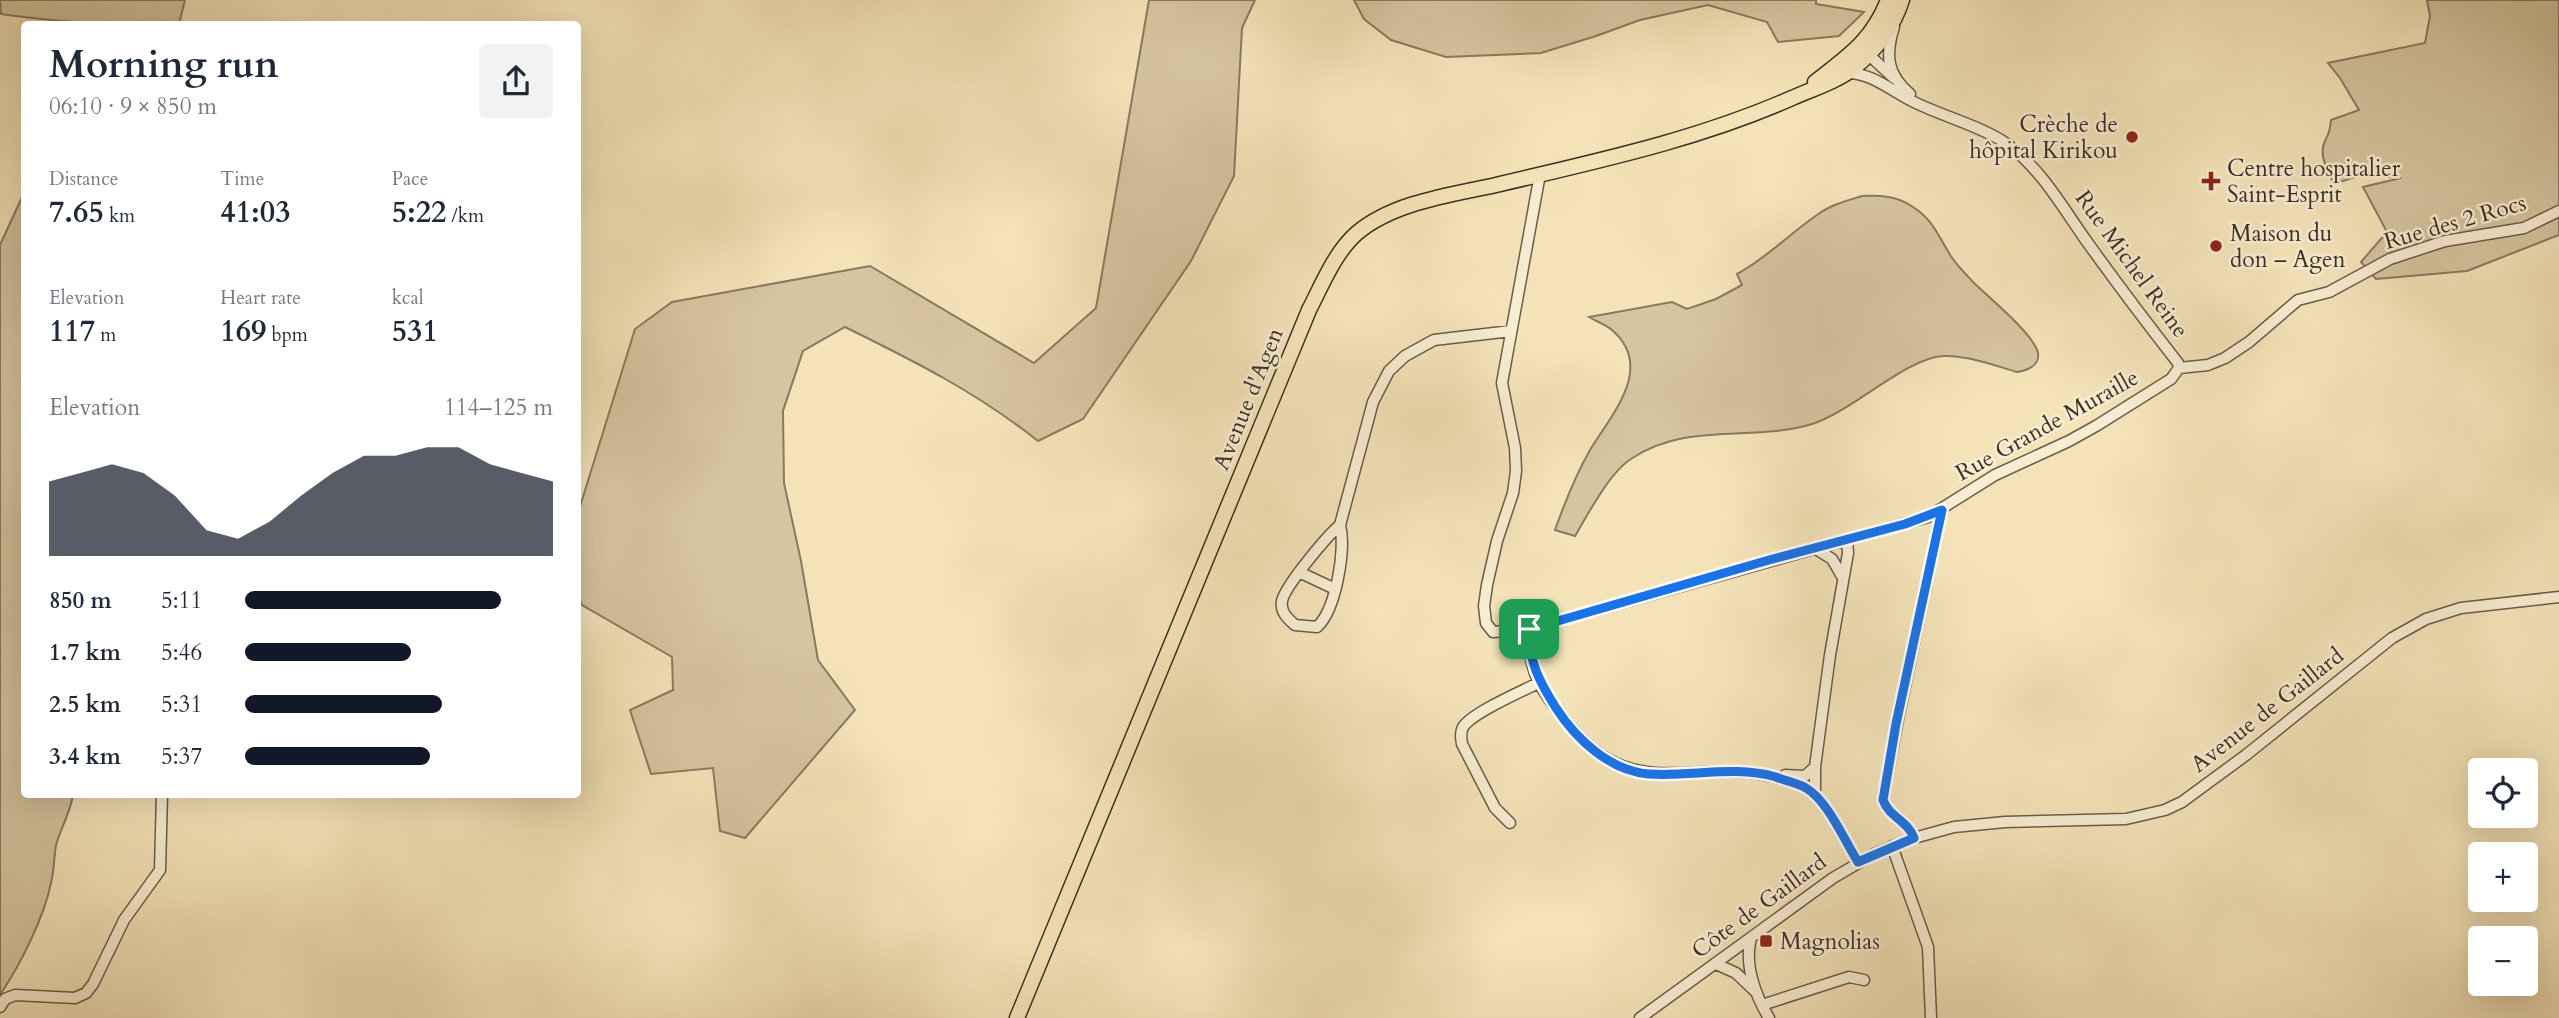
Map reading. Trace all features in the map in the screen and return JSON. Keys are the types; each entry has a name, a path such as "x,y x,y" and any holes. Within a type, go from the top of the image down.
{"main road":[{"path":"1860,56 1875,28 1896,2"},
{"name":"Avenue d'Agen","path":"1017,1018 1309,310 1348,242 1368,225 1401,209 1658,146 1741,120 1846,73 1860,56"},
{"name":"Avenue d'Agen","path":"1797,96 1860,56"}],"street":[{"path":"1894,78 1889,51 1896,2"},
{"name":"Rue Michel Reine","path":"1860,56 1894,78 1918,101 1945,116"},
{"name":"Rue Michel Reine","path":"1860,56 1877,82"},
{"name":"Rue Michel Reine","path":"1846,73 1864,75 2008,145 2046,183 2129,300 2178,363 2179,368"},
{"name":"Rue Grande Muraille","path":"1540,174 1502,383 1515,448 1516,471 1513,493 1490,569 1484,606 1486,623 1493,632 1529,629 1905,524 1942,510 1994,475 2069,442 2096,426 2171,379 2179,368"},
{"name":"Rue des 2 Rocs","path":"2179,368 2208,365 2225,358 2249,342 2298,300 2329,292 2390,259 2445,242 2524,228 2559,211"},
{"path":"1340,525 1330,533 1299,572 1282,601 1284,614 1295,625 1317,627 1327,614 1342,551 1340,525 1373,402 1389,371 1405,356 1434,340 1511,331"},
{"path":"1914,838 1908,826 1888,810 1883,800 1896,724 1942,510"},
{"path":"1815,795 1815,767 1848,553 1847,540"},
{"path":"1816,549 1832,559 1843,578"},
{"path":"1299,572 1335,589"},
{"name":"Avenue de Gaillard","path":"1991,823 2126,819 2165,810 2182,802 2246,755 2392,638 2426,619 2461,608 2559,597"},
{"path":"1529,629 1533,667 1559,712 1577,734 1598,753 1632,771 1648,774 1721,770 1805,776 1815,767"},
{"path":"1510,823 1495,808 1462,744 1462,729 1471,718 1541,682"},
{"path":"1758,772 1796,783 1815,795 1858,862"},
{"path":"0,1007 5,999 15,995 75,998 86,993 93,984 124,920 160,870 162,798"},
{"name":"Côte de Gaillard","path":"1640,1018 1858,862 1914,838 1954,827 1991,823"},
{"path":"1892,846 1928,947 1931,1018"},
{"path":"1751,938 1748,959 1760,1000 1769,1018"},
{"path":"1716,964 1736,974 1760,1000"},
{"path":"1760,1000 1849,977 1864,981"}],"shaded area":[{"path":"0,0 185,0 180,21 68,21 1,14"},
{"path":"1149,0 1255,0 1242,28 1234,176 1191,261 1083,419 1038,441 992,407 845,327 803,351 783,411 784,483 818,660 855,710 745,838 720,831 713,768 651,774 630,710 673,690 672,657 581,603 581,503 635,329 672,302 870,266 1034,363 1096,308"},
{"path":"1354,0 1816,0 1816,4 1864,12 1839,36 1778,42 1767,22 1708,5 1640,20 1541,53 1446,57 1391,40 1364,19"},
{"path":"2427,0 2559,0 2559,235 2467,271 2376,279 2361,262 2387,232 2363,187 2401,178 2361,175 2334,184 2323,152 2331,120 2359,110 2328,63 2425,43 2430,16"},
{"path":"1862,196 1895,198 1920,212 1934,228 1957,265 2010,316 2035,345 2038,357 2035,364 2029,369 2017,372 1962,357 1929,359 1812,424 1767,432 1697,436 1652,447 1631,459 1615,473 1575,536 1555,530 1580,470 1625,392 1630,376 1630,360 1625,345 1607,326 1589,317 1672,302 1687,309 1716,299 1742,285 1737,274 1817,215"},
{"path":"21,200 21,798 72,798 56,845 52,878 43,911 23,956 0,995 0,245"}],"place":[{"name":"Crèche de hôpital Kirikou","path":"2132,137"},
{"name":"Centre hospitalier Saint-Esprit","path":"2211,181"},
{"name":"Maison du don – Agen","path":"2216,246"},
{"name":"Magnolias","path":"1766,941"}],"route":[{"path":"1942,510 1896,724 1883,800 1888,810 1908,826 1914,838 1858,862 1817,797 1796,783 1758,772 1721,770 1648,774 1632,771 1613,762 1598,753 1577,734 1545,690 1533,667 1529,629 1905,524 1942,510"}]}
